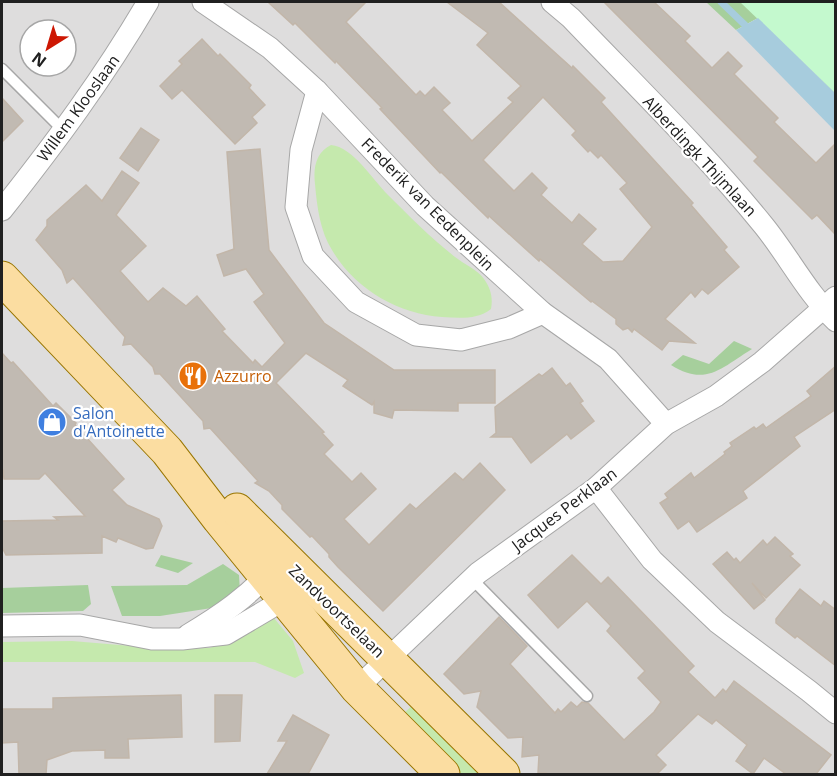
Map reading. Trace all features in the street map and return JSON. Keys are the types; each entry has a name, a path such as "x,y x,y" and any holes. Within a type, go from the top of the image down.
{"main road":[{"name":"Zandvoortselaan","path":"2,278 286,580 387,659 503,774"},
{"name":"Zandvoortselaan","path":"286,580 357,688 443,774"}],"street":[{"name":"Willem Klooslaan","path":"2,210 64,131 117,55 148,2"},
{"name":"Frederik van Eedenplein","path":"203,2 270,48 316,91 425,206 543,313 608,359 666,424"},
{"name":"Alberdingk Thijmlaan","path":"552,2 571,18 691,143 765,227 831,309"},
{"path":"316,91 301,150 296,207 313,256 356,302 416,335 461,340 509,328 543,313"},
{"name":"Jacques Perklaan","path":"357,688 472,579 596,488 666,424 716,396 831,309"},
{"path":"596,488 652,560 717,622 836,713"},
{"path":"182,639 229,610 286,580"},
{"path":"2,626 80,625 152,639 182,639 226,634 286,580"}],"lane":[{"path":"2,69 64,131"},
{"path":"472,579 587,696"}],"shaded area":[{"path":"2,2 709,2 835,130 835,774 2,774"}],"green space":[{"path":"706,2 835,2 835,93 758,18 736,30"},
{"path":"740,2 835,2 835,93"},
{"path":"331,145 347,151 354,157 420,227 481,276 491,294 491,309 486,313 468,318 442,317 409,311 379,297 353,276 328,243 318,210 314,178 315,166 322,152"},
{"path":"734,341 752,349 713,372 704,375 694,374 671,365 683,355 709,364"},
{"path":"161,555 193,563 178,573 155,566"},
{"path":"223,564 239,575 240,592 218,607 160,616 122,616 111,586 187,585"},
{"path":"88,585 91,604 83,611 2,613 2,588"},
{"path":"273,617 293,641 304,673 295,678 255,662 2,662 2,642 72,641 167,649 209,648 232,641"},
{"path":"419,699 494,774 452,774 398,719"}],"water":[{"path":"758,18 835,93 835,131 736,30"}],"building":[{"path":"268,2 366,2 346,22 416,95 420,91 425,96 434,87 450,103 442,110 472,141 513,102 508,98 521,86 477,45 488,33 447,2 499,2 572,68 573,66 605,98 601,102 693,203 691,205 727,247 724,250 739,267 708,294 702,289 695,297 691,292 665,319 695,343 669,341 662,350 634,329 632,332 628,328 623,330 616,324 616,319 591,302 540,259 539,261 489,216 488,218 440,173 336,61 335,63 295,23 293,25","holes":["543,97 576,131 572,135 588,152 590,150 598,158 601,155 627,183 620,189 652,227 623,261 603,262 582,244 596,229 579,214 572,223 541,195 547,188 532,173 514,191 483,160"]},
{"path":"604,2 654,2 690,36 685,41 712,68 728,52 742,66 734,74 778,118 774,122 816,163 836,143 836,235 817,215 812,219 754,161 758,157"},
{"path":"202,39 251,85 249,88 265,105 252,117 257,123 235,144 182,90 172,99 160,86 182,64 179,61"},
{"path":"2,98 23,121 2,142"},
{"path":"141,128 159,140 138,171 120,158"},
{"path":"260,149 269,250 324,323 394,370 495,370 495,403 458,403 458,411 394,410 392,418 374,413 374,402 372,405 343,386 348,380 306,353 276,383 324,432 322,433 333,445 324,454 352,482 361,473 376,489 344,519 369,545 410,504 416,509 455,473 463,480 480,463 505,490 383,611 338,567 312,536 310,537 282,509 282,505 269,491 255,483 258,481 210,428 204,429 203,421 160,374 155,374 153,367 131,344 123,345 125,337 73,278 67,283 62,270 36,240 47,226 47,220 86,185 102,201 122,171 139,183 116,215 146,246 120,271 148,302 163,288 186,306 197,296 225,329 222,331 253,363 255,360 262,367 285,343 254,302 264,294 246,269 224,276 217,255 234,249 227,152"},
{"path":"2,353 53,406 56,403 76,423 75,425 124,479 112,490 127,505 159,519 162,526 153,548 146,549 118,538 116,542 102,536 102,553 6,555 2,547 2,521 58,520 54,517 85,516 45,473 39,479 4,479 2,470"},
{"path":"836,366 836,409 794,437 800,446 743,491 747,498 697,532 689,521 678,529 660,503 668,498 665,494 691,473 694,478 725,454 724,452 732,446 730,443 754,427 756,429 763,424 766,428 811,396 807,391"},
{"path":"552,368 566,386 570,383 583,401 580,403 594,421 571,439 567,434 531,463 512,437 491,437 496,433 495,407 539,374 542,376"},
{"path":"775,537 793,554 790,556 800,565 766,598 752,583 765,600 754,609 713,564 727,552 740,563 763,540 767,545"},
{"path":"572,555 601,584 608,577 694,666 688,672 715,698 723,689 726,692 734,681 831,755 816,774 786,774 764,758 753,774 736,761 747,745 716,720 712,724 698,714 656,755 666,765 657,774 538,773 539,755 522,757 523,737 508,738 477,707 481,691 464,694 444,674 499,617 527,646 510,664 555,713 558,709 561,712 571,702 577,707 582,702 588,703 624,740 654,712 661,702 638,678 645,671 607,631 611,626 587,601 558,628 528,595"},
{"path":"800,589 821,606 824,601 836,610 836,666 776,623 776,619"},
{"path":"181,695 182,737 128,739 129,758 105,758 105,750 72,751 47,760 46,774 19,774 18,742 2,743 2,709 53,709 53,698"},
{"path":"215,695 242,695 240,741 215,742"},
{"path":"293,715 329,735 308,774 267,774 287,741 278,741"}],"waterway":[{"path":"721,2 745,25"}],"place":[{"name":"Azzurro","path":"193,376"},
{"name":"Salon d'Antoinette","path":"52,422"}]}
